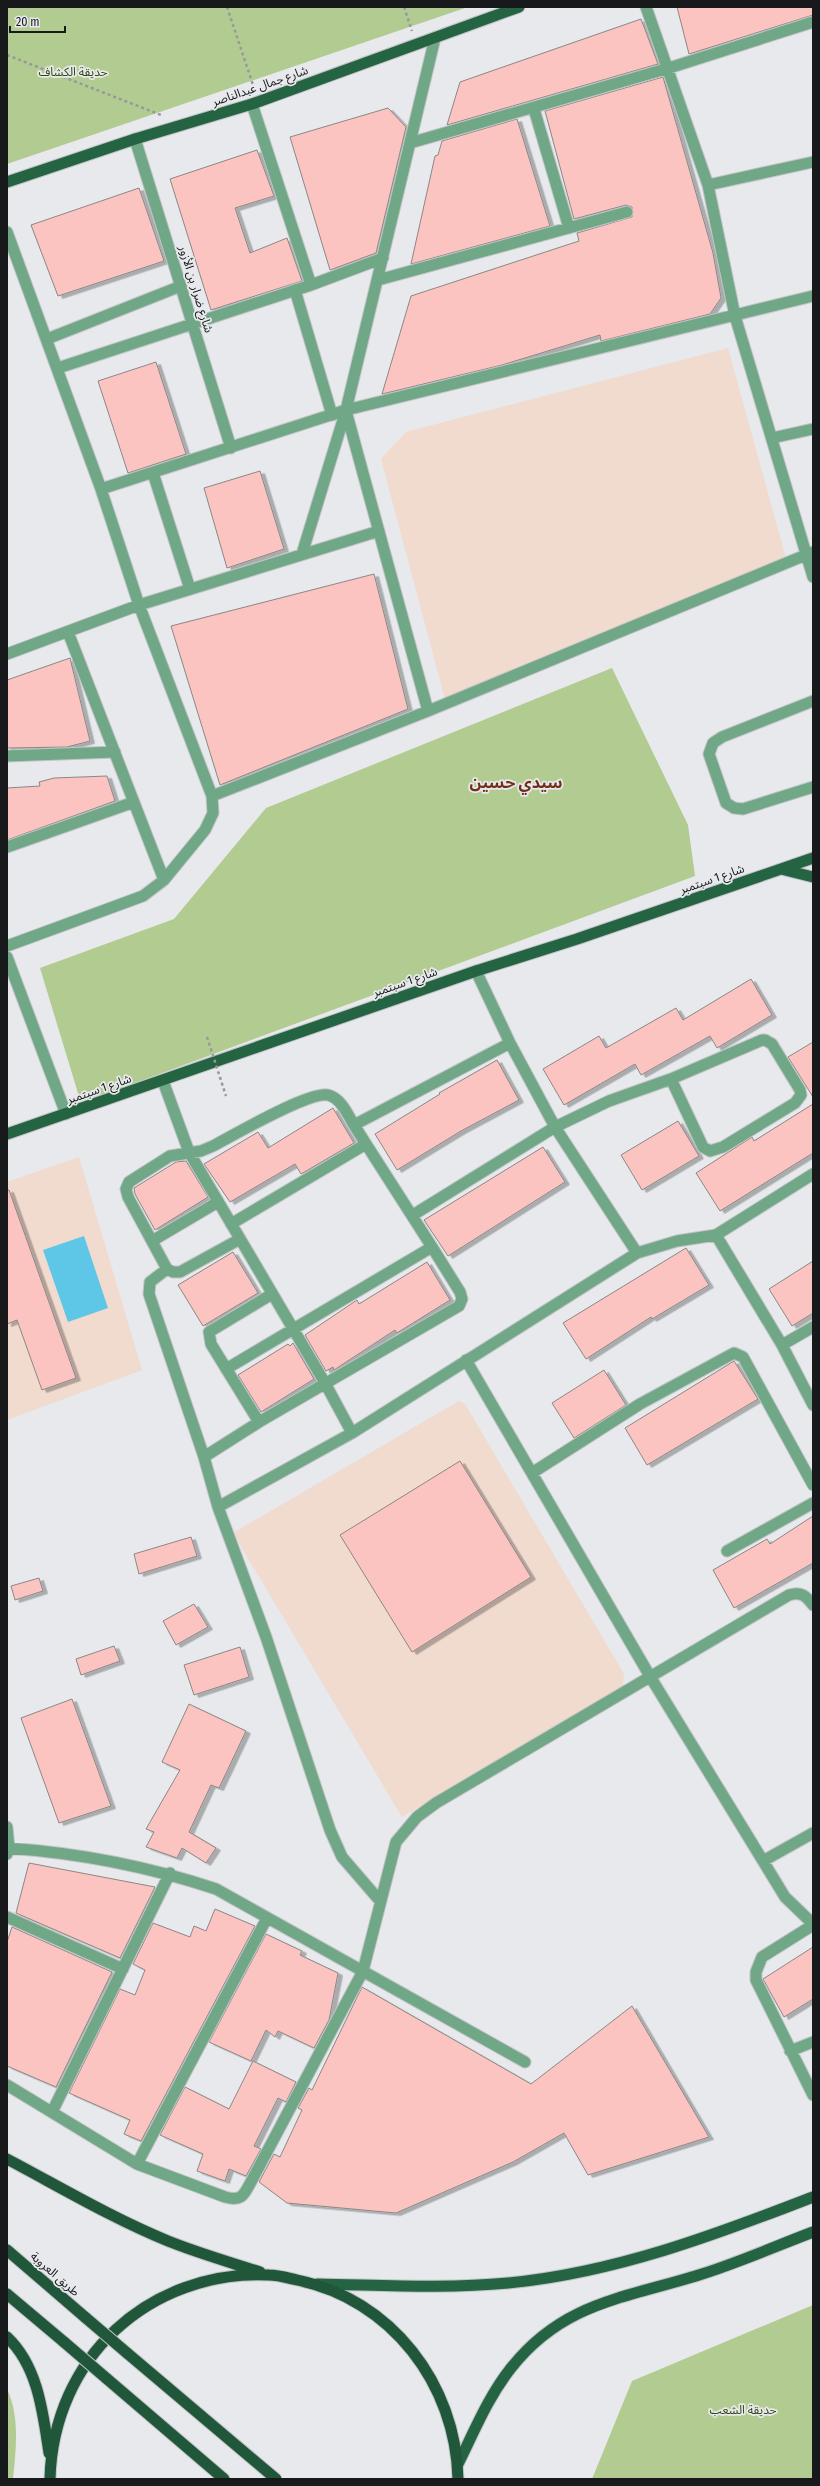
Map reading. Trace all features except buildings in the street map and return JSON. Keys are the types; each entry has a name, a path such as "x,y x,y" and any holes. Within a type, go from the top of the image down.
{"highway":[{"path":"7,2159 121,2219 166,2240 201,2254 270,2275 317,2284 354,2300 387,2323 415,2352 436,2386 451,2424 458,2464 458,2479"},
{"name":"طريق العروبة","path":"7,2250 276,2479"},
{"path":"50,2462 56,2427 68,2393 86,2362 109,2335 136,2312 167,2294 200,2282 235,2275 270,2275"},
{"path":"7,2294 224,2479"},
{"path":"7,2337 21,2354 32,2375 41,2403 50,2462 50,2479"}],"main road":[{"name":"شارع جمال عبدالناصر","path":"7,182 135,139 255,103 519,7"},
{"name":"شارع 1 سبتمبر","path":"7,1134 476,971 577,940 813,858"},
{"path":"781,869 813,877"},
{"path":"317,2284 475,2286 582,2272 667,2250 813,2197"},
{"path":"458,2464 490,2400 511,2368 544,2335 570,2316 594,2305 702,2274 813,2232"}],"street":[{"path":"646,7 669,68 708,185 735,316 772,438 810,553 813,577"},
{"path":"410,143 534,109 813,22"},
{"path":"302,554 346,410 435,38"},
{"path":"255,103 311,285"},
{"path":"534,109 569,228"},
{"name":"شارع ضرار بن الأزور","path":"135,139 231,448"},
{"path":"708,185 813,162"},
{"path":"378,280 627,212"},
{"path":"7,232 101,489 139,605 212,796 213,813 205,830 164,880 143,896 7,946"},
{"path":"58,368 311,285 383,258"},
{"path":"47,339 181,286"},
{"path":"295,290 332,415"},
{"path":"101,489 346,410 813,296"},
{"path":"346,410 428,710"},
{"path":"772,438 813,429"},
{"path":"154,473 190,589"},
{"path":"7,654 139,605 379,531"},
{"path":"212,796 428,710 810,553"},
{"path":"68,632 164,880"},
{"path":"813,702 722,737 713,743 709,754 726,803 734,808 743,809 813,787"},
{"path":"7,756 115,752"},
{"path":"7,847 134,802"},
{"path":"7,957 66,1114"},
{"path":"476,971 510,1043 556,1127 637,1253"},
{"path":"413,1215 556,1127 609,1101 671,1079 766,1040 772,1044 800,1090 801,1095 795,1103 723,1147 710,1151 703,1147 671,1079"},
{"path":"354,1125 510,1043"},
{"path":"163,1081 189,1152 325,1383 352,1433"},
{"path":"204,1457 259,1422 459,1306 462,1299 460,1292 413,1215 338,1100 328,1095 316,1096 295,1104 201,1151 170,1156 129,1182 126,1189 128,1197 167,1269 173,1272 180,1272 240,1239"},
{"path":"231,1224 366,1144"},
{"path":"218,1507 352,1433 637,1253 677,1241 716,1235 813,1174"},
{"path":"152,1241 218,1202"},
{"path":"716,1235 782,1345 813,1405"},
{"path":"226,1368 432,1247"},
{"path":"167,1269 150,1282 149,1294 204,1457 218,1507 266,1637 330,1830 342,1857 380,1901"},
{"path":"259,1422 211,1344 209,1332 272,1294"},
{"path":"782,1345 813,1326"},
{"path":"532,1473 640,1404 726,1356 738,1353 743,1357 813,1485"},
{"path":"466,1360 651,1678 763,1861 786,1897 813,1924 762,1957 756,1972 756,1980 813,2095"},
{"path":"727,1551 813,1503"},
{"path":"7,2086 137,2164 225,2197 235,2200 240,2198 252,2180 363,1971 396,1842 417,1817 442,1799 651,1678 789,1595 797,1593 806,1596 813,1605"},
{"path":"7,1827 8,1850 108,1859 170,1873 216,1889 525,2062"},
{"path":"763,1861 813,1833"},
{"path":"52,2112 170,1873"},
{"path":"7,1917 123,1969"},
{"path":"137,2164 267,1918"},
{"path":"790,2051 813,2042"}],"path":[{"path":"227,7 255,103"},
{"path":"404,7 417,45"},
{"path":"7,55 184,124"},
{"path":"207,1037 226,1096"}],"shaded area":[{"path":"728,348 787,562 445,699 381,459 406,432"},
{"path":"79,1157 142,1370 7,1420 7,1182"},
{"path":"459,1401 465,1404 624,1674 623,1685 618,1692 402,1817 233,1533"}],"green space":[{"name":"حديقة الكشاف","path":"7,7 468,7 7,164"},
{"path":"612,668 688,825 695,876 81,1103 40,968 174,919 266,808"},
{"name":"حديقة الشعب","path":"813,2305 813,2479 592,2479 632,2381"},
{"path":"7,2389 14,2410 16,2433 13,2479 7,2479"}],"water":[{"path":"84,1236 108,1308 68,1322 43,1250"}],"district":[{"name":"سيدي حسين","path":"516,782"}]}
